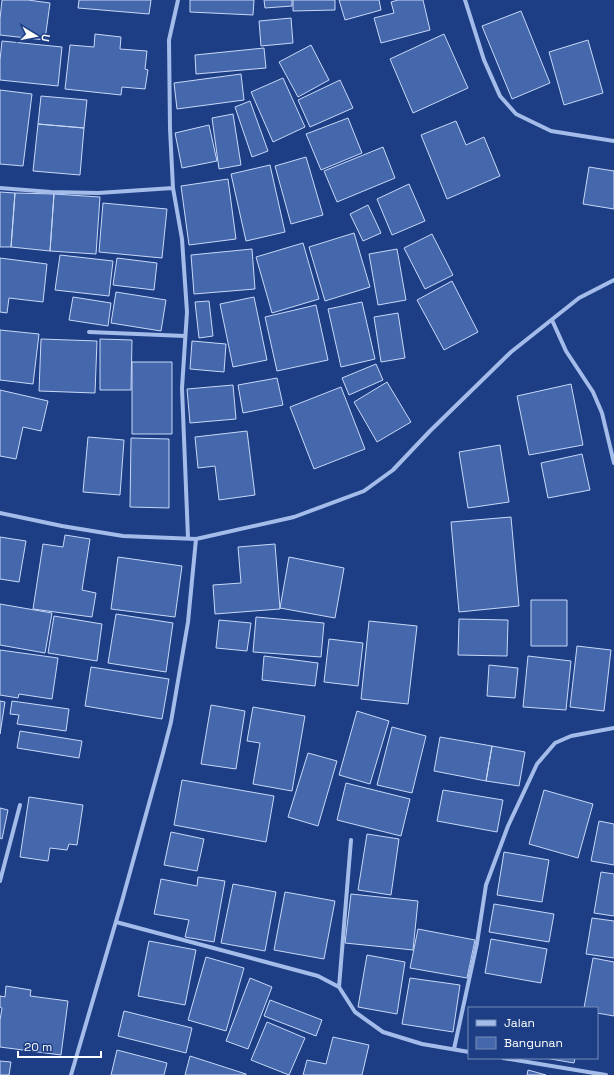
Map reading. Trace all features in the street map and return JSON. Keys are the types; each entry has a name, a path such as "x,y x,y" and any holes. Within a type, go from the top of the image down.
{"street":[{"path":"178,0 169,40 170,129 173,188 182,239 187,312 182,388 188,538"},
{"path":"465,0 484,60 500,96 516,114 552,131 614,141"},
{"path":"0,188 51,192 98,193 173,188"},
{"path":"0,512 62,526 123,536 196,539 294,516 364,491 393,470 510,352 579,298 614,280"},
{"path":"552,320 566,351 593,392 602,413 614,463"},
{"path":"89,332 185,336"},
{"path":"71,1075 116,922 163,753 188,622 196,539"},
{"path":"454,1049 477,943 486,885 508,826 537,764 555,743 572,736 614,728"},
{"path":"0,881 20,805"},
{"path":"339,987 351,840"},
{"path":"116,922 318,976 339,987 356,1012 383,1032 422,1044 468,1052"},
{"path":"509,1059 606,1075"}],"building":[{"path":"2,0 28,0 50,3 45,40 0,35"},
{"path":"79,0 151,0 149,14 78,8"},
{"path":"190,0 254,0 253,15 190,12"},
{"path":"264,0 292,0 292,6 265,8"},
{"path":"293,0 335,0 335,10 293,11"},
{"path":"339,0 379,0 381,10 345,20"},
{"path":"398,0 423,0 430,30 381,43 374,18 394,13 391,2"},
{"path":"521,11 550,83 512,99 482,26"},
{"path":"291,18 293,43 261,46 259,21"},
{"path":"95,34 121,37 120,49 147,51 145,69 148,70 145,89 122,87 121,95 65,89 70,45 94,47"},
{"path":"444,34 468,88 413,113 390,59"},
{"path":"588,40 603,93 564,105 549,52"},
{"path":"2,41 62,47 58,86 0,80"},
{"path":"311,45 329,80 298,97 279,62"},
{"path":"264,48 266,68 196,74 195,55"},
{"path":"241,74 244,100 177,109 174,83"},
{"path":"283,78 305,127 273,142 251,92"},
{"path":"340,80 353,108 310,127 298,100"},
{"path":"0,90 32,94 23,166 0,164"},
{"path":"41,96 87,100 84,128 38,124"},
{"path":"250,101 268,151 252,157 235,107"},
{"path":"233,114 241,165 219,169 212,118"},
{"path":"348,118 362,153 321,170 306,134"},
{"path":"456,121 466,145 484,137 500,176 447,199 421,135"},
{"path":"38,124 84,128 80,175 33,171"},
{"path":"209,125 217,161 182,168 175,133"},
{"path":"383,147 395,178 337,202 324,171"},
{"path":"306,157 323,215 291,224 275,166"},
{"path":"270,165 285,232 246,241 231,174"},
{"path":"589,167 614,171 614,209 583,204"},
{"path":"228,179 236,239 189,245 181,186"},
{"path":"409,184 425,221 392,235 377,199"},
{"path":"0,192 15,193 11,247 0,247"},
{"path":"15,193 54,194 50,251 11,247"},
{"path":"54,194 100,197 96,254 50,251"},
{"path":"103,203 167,209 162,258 99,252"},
{"path":"368,205 381,233 363,241 350,214"},
{"path":"354,233 370,287 325,301 309,247"},
{"path":"432,234 453,275 425,289 404,248"},
{"path":"303,243 319,299 272,313 256,257"},
{"path":"252,249 255,289 194,294 191,255"},
{"path":"397,249 406,300 378,305 369,254"},
{"path":"60,255 113,261 109,296 55,290"},
{"path":"0,258 47,264 43,302 9,298 7,313 0,312"},
{"path":"117,258 157,263 154,290 113,285"},
{"path":"452,281 478,332 444,350 417,300"},
{"path":"116,292 166,300 161,331 111,323"},
{"path":"73,297 111,303 108,326 69,320"},
{"path":"254,297 267,360 233,367 220,304"},
{"path":"209,301 213,336 199,338 195,302"},
{"path":"362,302 375,359 341,367 328,309"},
{"path":"316,305 328,360 277,371 265,317"},
{"path":"398,313 405,358 381,362 374,317"},
{"path":"0,330 39,334 33,384 0,380"},
{"path":"41,339 97,341 95,393 39,391"},
{"path":"100,339 132,340 131,390 100,390"},
{"path":"192,341 226,344 224,372 190,369"},
{"path":"132,362 172,362 172,434 132,434"},
{"path":"376,364 383,380 349,395 342,378"},
{"path":"277,378 283,405 243,413 238,385"},
{"path":"387,382 411,422 377,442 354,402"},
{"path":"571,384 583,445 529,455 517,396"},
{"path":"233,385 236,419 190,423 187,389"},
{"path":"341,387 365,449 314,469 290,407"},
{"path":"0,390 48,401 41,431 23,427 16,459 0,456"},
{"path":"247,431 255,495 219,500 215,466 198,468 195,437"},
{"path":"88,437 124,440 120,495 83,492"},
{"path":"131,438 169,439 169,508 130,507"},
{"path":"500,445 509,502 468,508 459,452"},
{"path":"582,454 590,490 548,498 541,463"},
{"path":"511,517 519,606 459,612 451,522"},
{"path":"65,535 90,539 82,590 96,593 92,617 33,609 43,544 63,547"},
{"path":"0,537 26,541 19,582 0,579"},
{"path":"275,544 280,609 215,614 213,585 241,583 238,547"},
{"path":"118,557 182,566 175,617 111,609"},
{"path":"289,557 344,568 335,618 280,608"},
{"path":"531,600 567,600 567,646 531,646"},
{"path":"0,604 52,613 45,653 0,645"},
{"path":"116,614 173,623 166,672 108,663"},
{"path":"54,616 102,624 97,661 48,653"},
{"path":"256,617 324,623 321,657 253,652"},
{"path":"459,619 508,620 507,656 458,655"},
{"path":"219,620 251,623 247,651 216,648"},
{"path":"369,621 417,626 408,704 361,699"},
{"path":"329,639 363,643 358,686 324,682"},
{"path":"577,646 611,650 604,711 570,707"},
{"path":"0,650 58,658 52,699 19,694 18,698 0,695"},
{"path":"264,656 318,663 315,686 262,680"},
{"path":"528,656 571,661 566,710 523,707"},
{"path":"489,665 518,668 515,698 487,696"},
{"path":"91,667 169,679 162,719 85,706"},
{"path":"0,701 5,702 0,734"},
{"path":"12,701 69,709 66,731 17,724 19,715 10,714"},
{"path":"211,705 245,711 236,769 201,764"},
{"path":"253,707 305,716 292,791 253,784 260,743 247,741"},
{"path":"357,711 389,721 370,784 339,775"},
{"path":"392,727 426,736 412,793 377,785"},
{"path":"20,731 82,741 79,758 17,748"},
{"path":"440,737 492,746 486,781 434,771"},
{"path":"492,746 525,752 519,786 486,781"},
{"path":"308,753 337,761 318,826 288,817"},
{"path":"182,780 274,796 266,842 174,825"},
{"path":"346,783 410,799 401,836 337,820"},
{"path":"443,790 503,800 497,832 437,821"},
{"path":"544,790 593,804 578,858 529,844"},
{"path":"29,797 83,805 77,845 69,844 67,850 50,848 48,861 20,857"},
{"path":"0,808 8,810 2,839 0,838"},
{"path":"599,821 614,824 614,865 591,861"},
{"path":"171,832 204,839 197,871 164,865"},
{"path":"367,834 399,839 391,895 358,890"},
{"path":"504,852 549,860 542,902 497,895"},
{"path":"601,872 614,874 614,916 594,913"},
{"path":"198,877 225,881 214,942 185,937 189,920 154,914 161,879 197,886"},
{"path":"233,884 276,892 265,951 221,943"},
{"path":"285,892 335,901 324,959 274,950"},
{"path":"351,894 418,901 413,950 345,943"},
{"path":"494,904 554,914 549,942 489,932"},
{"path":"592,918 614,921 614,958 586,954"},
{"path":"418,929 475,940 467,978 410,968"},
{"path":"491,939 547,949 541,983 485,973"},
{"path":"149,941 196,950 185,1005 138,996"},
{"path":"367,955 405,962 397,1014 358,1007"},
{"path":"206,957 244,968 226,1031 188,1020"},
{"path":"593,958 614,962 614,1016 598,1013 598,1007 584,1007"},
{"path":"250,978 272,987 248,1049 226,1041"},
{"path":"410,978 460,985 453,1032 402,1024"},
{"path":"6,986 31,990 30,996 68,1001 61,1055 0,1047 0,1020 2,1008 0,1007 0,996 5,997"},
{"path":"270,1000 322,1020 316,1036 264,1016"},
{"path":"124,1011 192,1028 186,1053 118,1036"},
{"path":"267,1022 305,1038 289,1075 251,1060"},
{"path":"333,1037 369,1045 362,1075 303,1075 307,1060 326,1064"},
{"path":"117,1050 167,1063 164,1075 111,1075"},
{"path":"190,1056 246,1074 246,1075 185,1075"},
{"path":"551,1059 575,1059 574,1063"},
{"path":"0,1061 11,1062 9,1075 0,1075"},
{"path":"528,1070 546,1075 527,1075"}]}
